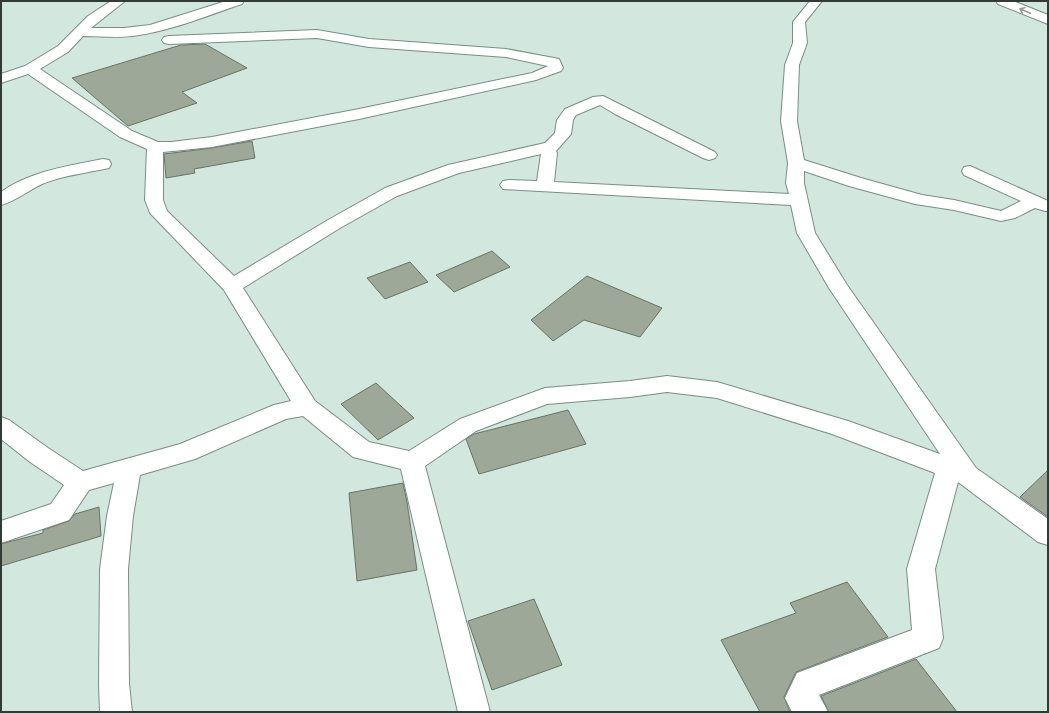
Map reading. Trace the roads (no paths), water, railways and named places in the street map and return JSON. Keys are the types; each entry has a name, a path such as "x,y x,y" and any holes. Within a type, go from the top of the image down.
{"street":[{"path":"1,79 30,69 63,49 93,19 119,1"},
{"path":"80,32 122,33 140,31 238,1"},
{"path":"816,1 799,22 800,43 792,71 789,121 796,163 795,183 806,233 835,282 958,472"},
{"path":"1002,1 1048,20"},
{"path":"1027,1 1048,9"},
{"path":"30,69 126,134 155,147 171,147 212,142 359,114 536,76 556,68 554,62 506,53 369,43 317,34 169,40"},
{"path":"545,187 548,150 563,134 566,120 570,112 598,100 603,100 620,111 709,155"},
{"path":"155,147 154,200 159,213 232,286 307,407 362,450 412,462 468,425 545,396 630,389 667,384 717,390 840,427 958,472 1048,534"},
{"path":"232,286 334,224 391,192 454,169 542,149 548,150"},
{"path":"796,163 855,182 914,198 1001,216 1041,204"},
{"path":"1,200 28,182 53,174 103,164"},
{"path":"970,171 1041,204"},
{"path":"509,185 642,190 799,200"},
{"path":"1,532 60,512 80,482 186,452 282,411 307,407"},
{"path":"1,426 39,455 80,482"},
{"path":"412,462 474,712"},
{"path":"116,712 114,684 114,569 120,516 129,468"},
{"path":"812,712 801,698 808,684 928,638 921,569 958,472"}]}
